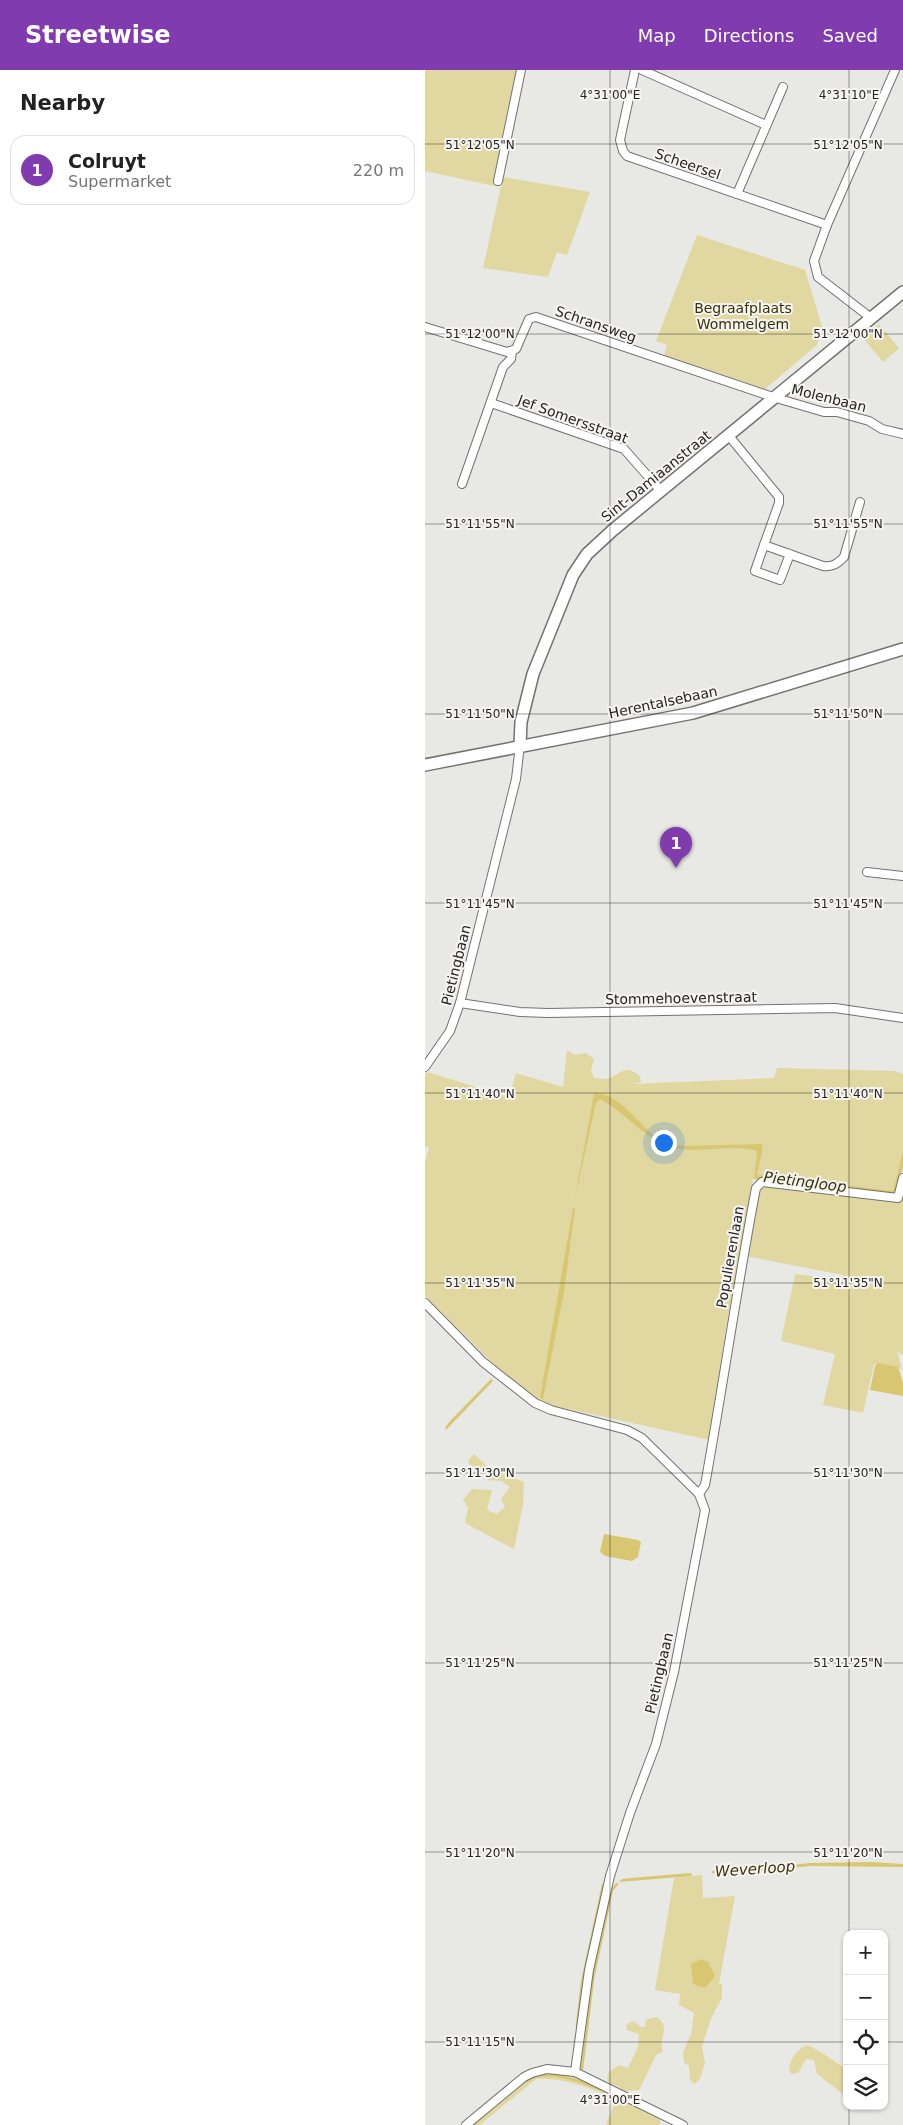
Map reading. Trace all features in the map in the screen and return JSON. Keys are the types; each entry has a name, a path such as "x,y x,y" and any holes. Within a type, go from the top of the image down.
{"street":[{"path":"498,182 521,70"},
{"name":"Scheersel","path":"635,70 620,140 623,151 634,159 827,225"},
{"path":"642,70 766,125"},
{"path":"871,318 825,283 814,270 816,253 827,225 895,70"},
{"path":"737,194 783,87"},
{"name":"Sint-Damiaanstraat","path":"520,745 521,721 533,674 573,575 587,554 602,539 835,349 845,337 903,292"},
{"name":"Schransweg","path":"462,484 503,367 511,359 512,352 516,349 529,319 535,317 776,398"},
{"path":"425,327 503,351 512,352"},
{"name":"Molenbaan","path":"776,398 824,412 837,412 869,421 882,429 903,434"},
{"name":"Jef Somersstraat","path":"491,403 624,450 661,491"},
{"path":"729,436 779,497 779,503 755,571 780,580 790,554"},
{"path":"764,545 823,566 831,567 839,563 844,557 860,502"},
{"name":"Herentalsebaan","path":"425,765 520,745 693,713 903,649"},
{"name":"Pietingbaan","path":"425,1066 450,1031 460,1003 516,779 520,745"},
{"path":"867,872 903,876"},
{"name":"Stommehoevenstraat","path":"460,1003 520,1012 548,1013 835,1008 903,1018"},
{"name":"Populierenlaan","path":"699,1494 705,1485 721,1396 731,1324 756,1188 762,1182 898,1198 903,1178"},
{"path":"425,1303 483,1362 535,1403 551,1410 635,1433 699,1494"},
{"name":"Pietingbaan","path":"575,2072 589,1970 610,1876 630,1813 656,1744 674,1672 704,1523 705,1510 699,1494"},
{"path":"466,2125 532,2072 547,2069 575,2072 683,2125"}],"green space":[{"path":"425,70 519,70 494,186 425,171"},
{"path":"503,177 590,192 567,255 557,252 548,277 483,268"},
{"name":"Begraafplaats Wommelgem","path":"697,235 805,270 823,330 817,345 765,389 664,356 667,345 656,341"},
{"path":"879,324 899,348 883,362 863,338"},
{"path":"567,1050 575,1055 586,1053 594,1059 591,1071 594,1078 608,1079 622,1071 628,1070 640,1076 641,1082 633,1084 774,1078 777,1068 894,1071 903,1074 903,1164 895,1195 753,1179 726,1328 710,1440 545,1404 511,1381 425,1296 425,1161 429,1148 425,1146 425,1074 427,1072 509,1097 516,1073 563,1087"},
{"path":"903,1185 903,1355 897,1351 902,1369 874,1364 863,1413 823,1405 835,1354 781,1341 795,1274 842,1280 843,1275 746,1256 758,1192 764,1186 893,1200"},
{"path":"474,1454 490,1469 524,1482 523,1505 514,1549 465,1523 468,1508 463,1500 472,1489 492,1490 487,1510 497,1514 505,1507 501,1499 510,1487 501,1481 488,1480 479,1468 470,1465 468,1461"},
{"path":"702,1875 703,1898 735,1896 719,1984 722,1984 722,1998 711,2018 702,2047 705,2063 700,2079 694,2084 690,2080 689,2066 684,2063 683,2052 691,2034 694,2013 679,2005 680,1994 655,1990 674,1878"},
{"path":"656,2017 661,2021 664,2029 663,2051 656,2055 639,2090 624,2091 618,2086 610,2085 607,2079 609,2072 619,2065 628,2068 638,2047 639,2034 627,2030 626,2025 633,2021 641,2027 645,2027 646,2020"},
{"path":"807,2045 843,2066 843,2094 817,2074 814,2060 806,2059 798,2073 791,2074 789,2068 793,2057 800,2049"},
{"path":"547,2072 579,2078 621,2097 620,2100 590,2088 568,2082 536,2079 480,2125 471,2125 527,2079"},
{"path":"623,2099 660,2115 660,2125 606,2125 613,2107"}],"water":[{"name":"Pietingloop","path":"594,1093 613,1099 653,1134 661,1140 670,1143 684,1146 761,1144 763,1146 757,1175 893,1191 903,1152 903,1167 897,1192 893,1194 754,1179 757,1151 736,1148 692,1150 671,1147 644,1132 600,1099 596,1103 574,1203"},
{"path":"573,1208 575,1208 564,1292 543,1399 540,1398"},
{"path":"878,1363 898,1367 903,1383 903,1396 870,1390 875,1366"},
{"path":"491,1379 493,1381 446,1430 445,1428 450,1421"},
{"path":"604,1534 641,1542 638,1557 632,1561 605,1556 600,1552"},
{"path":"871,1862 903,1864 903,1867 811,1866 749,1872 746,1870 810,1863"},
{"path":"691,1873 692,1876 619,1882 622,1879"},
{"path":"701,1959 708,1962 715,1976 705,1988 693,1984 691,1964"}],"waterway":[{"name":"Weverloop","path":"713,1872 747,1870"},
{"name":"Weverloop","path":"582,2069 593,1979 612,1890 617,1884"},
{"path":"577,2026 582,1982 603,1885"},
{"name":"Weverloop","path":"473,2125 515,2088 530,2079 541,2076 569,2078 637,2106"}],"place":[{"name":"Colruyt","path":"676,868"}]}
